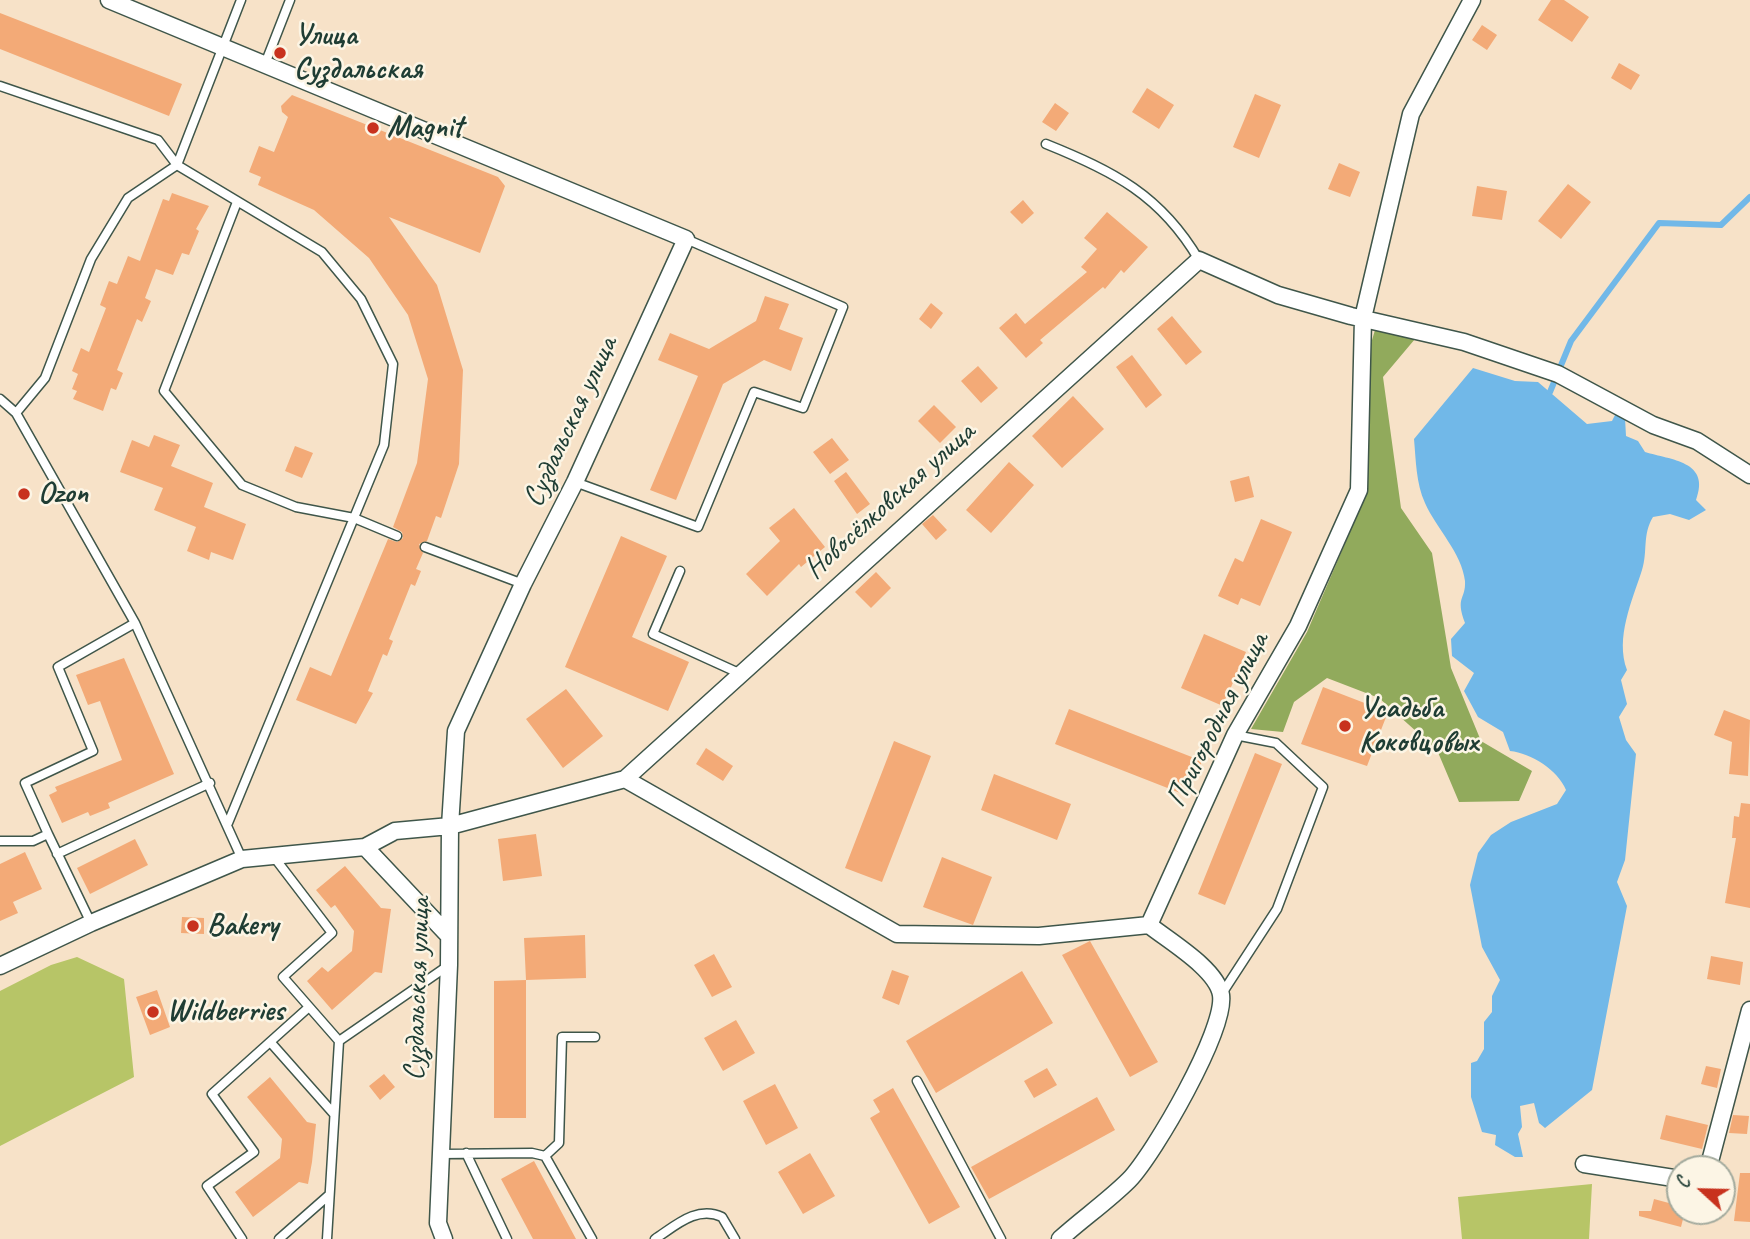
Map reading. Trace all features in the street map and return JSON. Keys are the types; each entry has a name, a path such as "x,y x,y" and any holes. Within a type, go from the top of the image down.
{"street":[{"path":"110,0 686,239"},
{"name":"Пригородная улица","path":"1149,925 1235,735 1298,626 1359,490 1363,318 1411,114 1472,0"},
{"name":"Суздальская улица","path":"444,1239 438,1223 449,965 450,826 456,731 523,584 576,482 686,239"},
{"path":"1199,260 1278,295 1464,342 1558,374 1653,425 1697,441 1750,475"},
{"name":"Новосёлковская улица","path":"365,847 396,831 450,826 625,779 1199,260"},
{"path":"625,779 897,934 1039,936 1149,925 1206,968 1221,995 1216,1022 1183,1099 1130,1178 1060,1239"},
{"path":"0,966 91,923 242,859 365,847 449,936"},
{"path":"1712,1155 1748,1028 1750,1010"},
{"path":"1584,1164 1666,1177"}],"lane":[{"path":"16,413 45,378 91,259 128,198 177,165 241,0"},
{"path":"265,64 290,0"},
{"path":"0,86 158,140 177,165 322,252 361,299 393,364 384,445 228,823"},
{"path":"1046,145 1104,167 1149,199 1182,230 1199,260"},
{"path":"237,202 164,391 242,485 296,507 354,518 397,536"},
{"path":"576,482 698,527 754,392 803,408 843,307 686,239"},
{"path":"0,399 16,413 135,623 210,783 242,859"},
{"path":"425,547 523,584"},
{"path":"680,571 653,634 741,674"},
{"path":"91,923 25,783 93,751 58,667 135,623"},
{"path":"1221,995 1277,909 1323,787 1276,743 1235,735"},
{"path":"57,854 210,783"},
{"path":"0,841 33,841 48,834"},
{"path":"273,855 332,933 283,977 339,1041 327,1239"},
{"path":"339,1041 449,965"},
{"path":"242,1239 206,1186 254,1152 212,1094 272,1044 310,1007"},
{"path":"545,1156 559,1143 562,1037 595,1037"},
{"path":"272,1044 334,1114"},
{"path":"917,1081 1001,1239"},
{"path":"466,1153 507,1239"},
{"path":"441,1154 531,1153 545,1156 592,1239"},
{"path":"279,1239 329,1195"},
{"path":"655,1239 692,1216 706,1213 722,1217 736,1239"}],"green space":[{"path":"1375,330 1415,339 1383,377 1401,508 1432,553 1451,668 1481,741 1532,771 1519,801 1459,802 1437,750 1379,698 1327,678 1294,702 1283,732 1251,729 1307,632 1362,504 1367,357"},
{"path":"77,957 124,979 134,1077 0,1146 0,991 51,965"},
{"path":"1592,1184 1589,1239 1462,1239 1458,1197"}],"water":[{"path":"1473,368 1515,381 1538,382 1587,424 1612,421 1616,413 1625,418 1626,436 1638,441 1645,452 1677,460 1693,470 1698,477 1699,487 1696,500 1706,510 1689,520 1670,514 1653,517 1647,530 1644,563 1624,632 1627,670 1621,680 1627,704 1619,717 1626,740 1636,754 1625,860 1617,882 1627,906 1592,1090 1545,1128 1539,1123 1534,1103 1520,1106 1522,1127 1518,1134 1523,1157 1515,1157 1495,1145 1496,1135 1482,1132 1471,1097 1471,1063 1477,1061 1484,1049 1484,1022 1492,1012 1492,996 1500,980 1482,947 1470,885 1478,853 1491,835 1511,822 1557,804 1566,790 1550,769 1526,755 1510,751 1503,732 1478,717 1464,691 1474,673 1452,656 1451,639 1465,623 1461,603 1465,581 1454,551 1422,495 1414,439"}],"building":[{"path":"1551,0 1564,0 1589,17 1572,42 1538,20"},
{"path":"0,13 182,84 169,116 0,49"},
{"path":"1482,25 1497,35 1487,50 1472,40"},
{"path":"1619,63 1640,75 1631,90 1611,78"},
{"path":"1147,88 1174,105 1159,129 1132,112"},
{"path":"1255,94 1281,105 1259,158 1233,147"},
{"path":"292,95 498,177 505,186 480,253 389,217 437,285 463,370 459,464 441,518 436,516 427,541 419,544 423,553 416,569 421,571 415,586 411,584 389,639 393,641 387,656 383,654 368,691 373,693 356,724 296,700 310,667 331,676 388,539 397,542 403,538 402,532 393,527 417,463 428,379 408,315 369,258 314,210 258,185 261,177 249,172 259,146 274,152 288,117 282,112 281,106"},
{"path":"1055,103 1069,113 1056,131 1042,122"},
{"path":"1339,163 1360,172 1350,197 1328,189"},
{"path":"1568,184 1591,202 1561,239 1538,221"},
{"path":"1477,186 1507,191 1502,220 1472,216"},
{"path":"172,193 209,206 196,229 199,231 189,255 182,253 173,275 156,269 145,298 151,301 142,322 137,319 117,370 123,373 116,390 111,388 103,411 73,399 77,391 72,389 78,374 72,371 81,348 89,352 106,308 100,305 109,281 117,284 128,256 140,261 163,199 169,201"},
{"path":"1023,200 1034,213 1022,224 1010,212"},
{"path":"1107,212 1148,247 1124,273 1121,270 1105,289 1103,287 1040,340 1043,343 1026,358 999,328 1016,313 1025,324 1087,272 1081,267 1097,249 1084,238"},
{"path":"765,296 789,304 779,329 803,338 791,371 764,360 723,384 676,500 650,490 698,376 658,360 670,333 709,349 756,321"},
{"path":"931,303 943,313 931,329 919,319"},
{"path":"1172,316 1202,352 1186,365 1157,329"},
{"path":"1132,355 1162,395 1146,408 1116,367"},
{"path":"978,366 998,388 981,403 961,381"},
{"path":"1073,396 1104,429 1062,468 1032,436"},
{"path":"934,405 956,427 940,443 918,421"},
{"path":"154,435 180,445 171,466 213,483 204,507 246,524 233,560 211,552 209,560 187,551 196,527 154,510 163,488 120,472 132,440 149,447"},
{"path":"832,438 849,460 830,474 813,452"},
{"path":"295,446 313,453 302,478 285,471"},
{"path":"1009,462 1034,485 991,533 966,510"},
{"path":"846,472 870,504 857,514 834,481"},
{"path":"1249,476 1254,497 1235,502 1230,481"},
{"path":"794,508 825,547 801,567 799,564 767,596 746,574 780,541 769,528"},
{"path":"933,515 947,530 936,540 922,524"},
{"path":"1261,519 1292,532 1260,606 1241,598 1238,605 1218,596 1235,558 1243,562"},
{"path":"621,536 667,556 632,637 689,662 668,711 565,667"},
{"path":"876,572 891,588 871,608 855,592"},
{"path":"1204,634 1246,652 1223,706 1181,688"},
{"path":"124,658 174,774 108,803 110,808 90,816 88,812 62,823 49,795 57,791 55,787 122,760 100,701 88,705 76,675"},
{"name":"Усадьба Коковцовых","path":"1323,687 1388,712 1367,766 1301,744"},
{"path":"566,689 603,736 563,768 526,719"},
{"path":"1069,709 1202,761 1188,796 1055,744"},
{"path":"1724,710 1750,720 1748,776 1729,774 1732,742 1714,735"},
{"path":"894,741 931,756 882,882 845,868"},
{"path":"706,748 733,766 723,781 696,764"},
{"path":"1255,753 1282,764 1225,905 1198,894"},
{"path":"994,774 1071,804 1057,840 981,810"},
{"path":"1741,803 1750,804 1750,908 1725,903 1736,838 1732,838 1734,816 1739,817"},
{"path":"536,834 542,876 503,881 498,839"},
{"path":"135,839 148,865 90,894 77,868"},
{"path":"25,852 42,889 13,902 18,913 0,921 0,864"},
{"path":"942,857 992,877 973,925 923,907"},
{"path":"345,866 381,908 391,909 382,973 375,972 332,1010 307,981 322,967 328,972 352,951 354,931 335,905 331,908 316,890"},
{"path":"182,917 204,918 204,934 181,933"},
{"path":"585,935 586,978 526,980 524,938"},
{"path":"1090,941 1158,1062 1130,1077 1062,955"},
{"path":"714,954 732,987 712,997 694,965"},
{"path":"1711,956 1743,962 1740,985 1707,979"},
{"path":"892,970 909,976 899,1005 882,998"},
{"path":"1022,971 1053,1023 936,1093 906,1041"},
{"path":"526,980 526,1118 494,1118 494,981"},
{"name":"Wildberries","path":"157,990 170,1027 150,1035 136,997"},
{"path":"736,1020 755,1053 723,1071 704,1038"},
{"path":"1706,1066 1721,1069 1717,1088 1701,1084"},
{"path":"1047,1068 1057,1085 1034,1098 1024,1081"},
{"path":"384,1074 395,1087 380,1100 369,1086"},
{"path":"270,1077 307,1122 316,1124 312,1162 308,1184 299,1182 253,1217 235,1192 280,1158 282,1139 247,1097"},
{"path":"775,1084 798,1128 766,1145 743,1101"},
{"path":"893,1088 960,1207 929,1224 870,1118 880,1112 873,1100"},
{"path":"1097,1097 1115,1130 989,1199 971,1167"},
{"path":"1666,1115 1708,1125 1702,1149 1660,1139"},
{"path":"1733,1115 1749,1116 1747,1134 1729,1133"},
{"path":"810,1153 835,1196 803,1214 778,1172"},
{"path":"534,1161 576,1239 533,1239 501,1179"},
{"path":"1740,1173 1750,1173 1750,1222 1736,1221"},
{"path":"1654,1199 1666,1202 1666,1223 1639,1216 1639,1211 1651,1211"}],"waterway":[{"path":"1550,392 1571,341 1659,223 1721,225 1750,197"}],"place":[{"name":"Улица Суздальская","path":"280,53"},
{"name":"Magnit","path":"373,128"},
{"name":"Ozon","path":"24,494"},
{"name":"Усадьба Коковцовых","path":"1345,726"},
{"name":"Bakery","path":"193,926"},
{"name":"Wildberries","path":"153,1012"}]}
